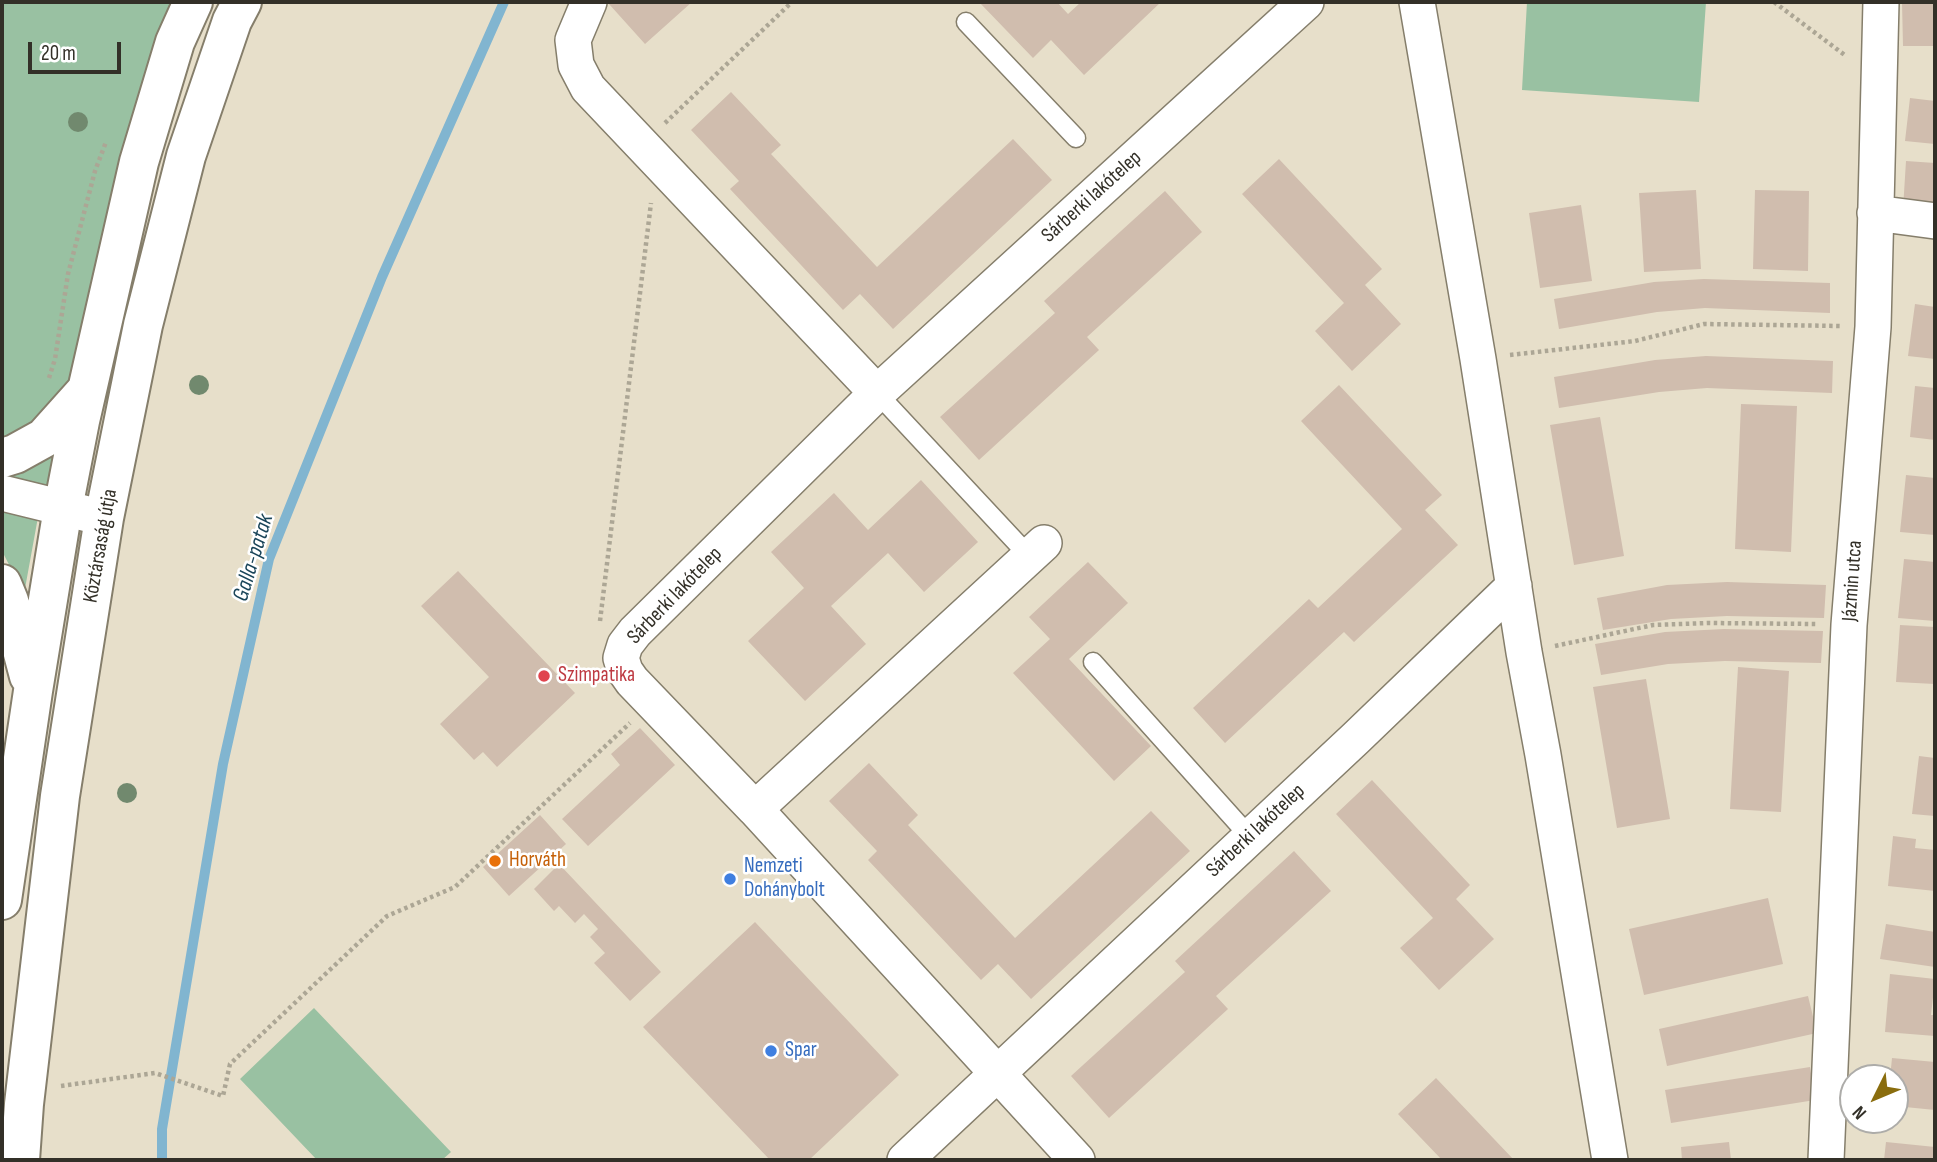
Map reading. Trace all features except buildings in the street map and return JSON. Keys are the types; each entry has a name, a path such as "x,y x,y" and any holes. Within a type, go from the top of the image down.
{"street":[{"name":"Köztársaság útja","path":"2,900 63,508 88,389 139,162 175,42 193,2"},
{"name":"Köztársaság útja","path":"20,1160 17,1090 104,518 143,326 186,156 232,21 242,2"},
{"path":"589,2 573,40 576,65 588,88 877,393"},
{"name":"Sárberki lakótelep","path":"1077,1160 755,809 632,681 621,658 625,645 635,632 877,393 1306,2"},
{"path":"1417,2 1610,1160"},
{"name":"Jázmin utca","path":"1826,1160 1849,625 1872,327 1881,2"},
{"path":"1875,214 1935,221"},
{"path":"2,458 44,438 88,389"},
{"path":"2,493 104,518"},
{"path":"755,809 1036,550"},
{"path":"2,584 33,691"},
{"name":"Sárberki lakótelep","path":"905,1160 1514,586"}],"lane":[{"path":"966,22 1076,138"},
{"path":"877,393 1036,550"},
{"path":"1093,662 1250,837"}],"path":[{"path":"599,631 649,153 792,2"},
{"path":"1774,2 1879,80"},
{"path":"1478,359 1635,341 1704,324 1872,327"},
{"path":"1524,652 1653,625 1849,625"},
{"path":"17,1090 155,1073 223,1096 230,1064 387,916 455,887 636,718"}],"green space":[{"path":"2,2 193,2 63,508 2,493"},
{"path":"1527,2 1706,2 1699,102 1522,90"},
{"path":"2,508 38,517 24,594 2,551"},
{"path":"314,1008 451,1152 442,1160 317,1160 240,1079"}],"waterway":[{"name":"Galla-patak","path":"162,1160 162,1129 223,764 269,559 382,277 504,2"}],"place":[{"name":"Szimpatika","path":"544,676"},
{"name":"Horváth","path":"495,861"},
{"name":"Nemzeti Dohánybolt","path":"730,879"},
{"name":"Spar","path":"771,1051"}]}
